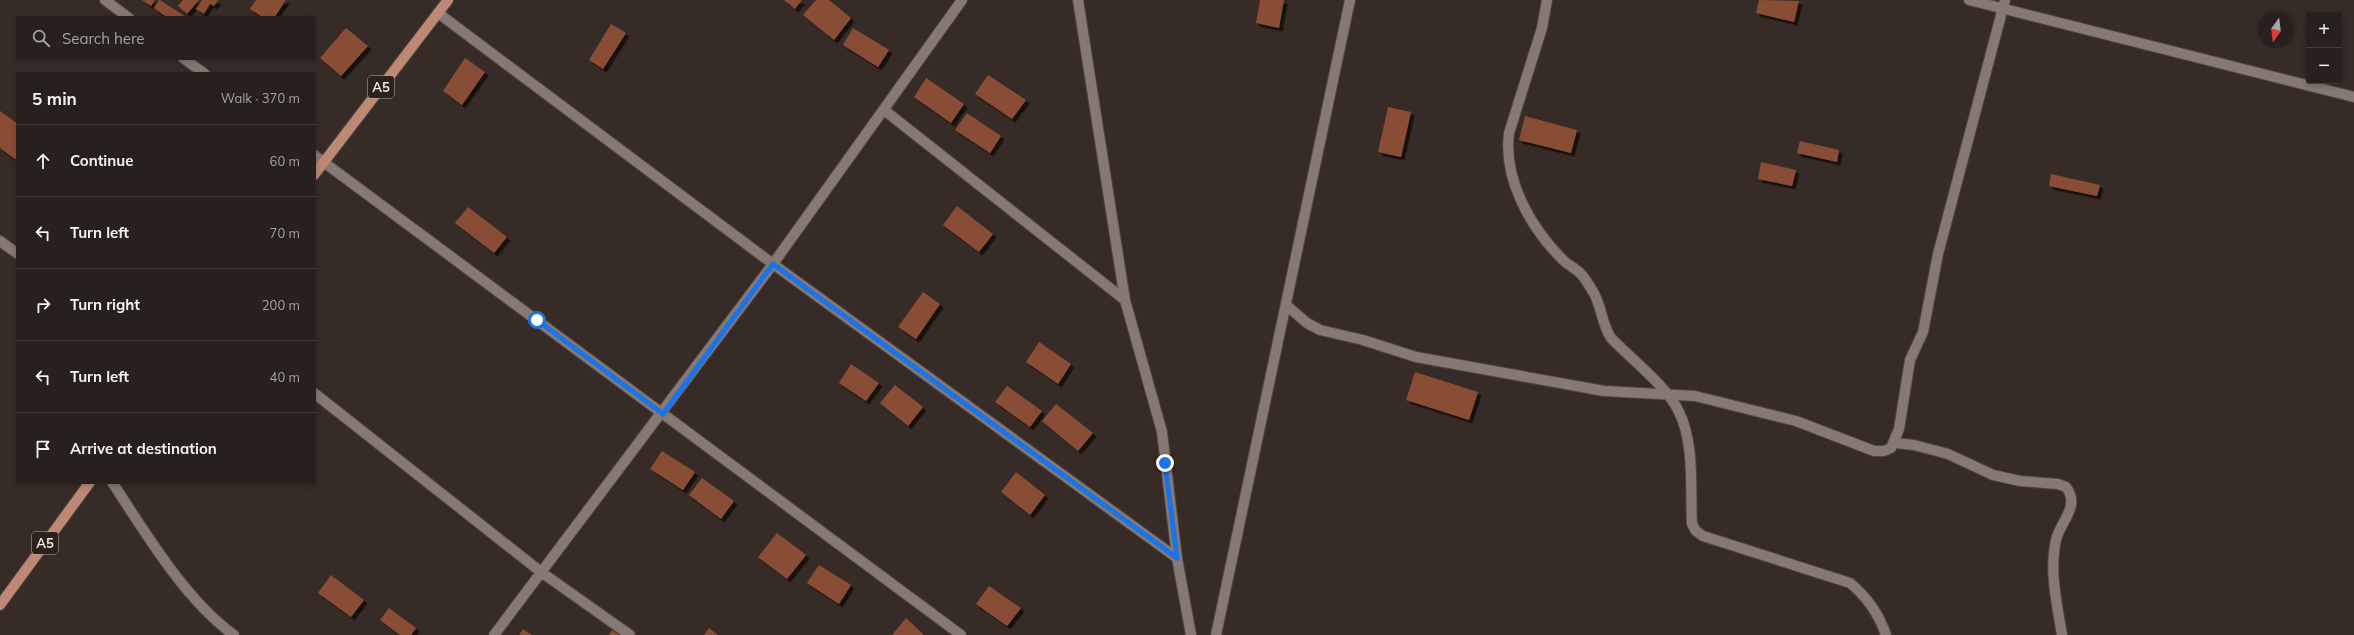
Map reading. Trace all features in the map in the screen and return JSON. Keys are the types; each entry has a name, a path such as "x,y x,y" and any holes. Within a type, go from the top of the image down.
{"main road":[{"name":"A5","path":"316,172 448,0"},
{"name":"A5","path":"0,605 89,484"}],"street":[{"path":"105,0 126,16"},
{"path":"494,635 663,414 773,264 962,0"},
{"path":"1078,0 1125,300 1162,432 1177,558 1191,635"},
{"path":"1216,635 1350,0"},
{"path":"1547,0 1542,28 1509,133 1507,151 1516,189 1539,233 1563,261 1580,274 1594,292 1604,328 1611,338 1667,394 1679,411 1688,445 1692,524 1696,531 1712,540 1850,583 1868,600 1878,615 1886,635"},
{"path":"1970,0 2004,4 2354,97"},
{"path":"1286,305 1307,324 1320,330 1363,340 1416,358 1604,391 1628,394 1695,396 1796,421 1874,451 1884,451 1891,448 1895,443 1910,360 1923,332 1938,254 2004,4"},
{"path":"438,13 773,264 1177,558"},
{"path":"186,60 202,72"},
{"path":"884,110 1125,300"},
{"path":"316,156 961,635"},
{"path":"0,241 16,253"},
{"path":"316,395 542,572 630,635"},
{"path":"1895,443 1914,445 1948,454 1993,475 2020,481 2058,484 2066,487 2070,492 2071,505 2056,539 2053,558 2054,577 2062,635"},
{"path":"113,484 152,541 197,601 220,625 234,635"}],"building":[{"path":"142,0 155,0 151,6"},
{"path":"160,0 184,16 165,16 154,8"},
{"path":"183,0 199,0 187,14 178,6"},
{"path":"202,0 218,0 214,6 210,4 204,14 196,9"},
{"path":"256,0 286,0 275,16 261,16 250,9"},
{"path":"784,0 802,0 795,9"},
{"path":"816,0 829,0 851,18 834,40 803,15"},
{"path":"1260,0 1284,0 1279,28 1256,23"},
{"path":"1759,0 1799,1 1794,22 1756,13"},
{"path":"611,24 626,33 603,69 589,60"},
{"path":"346,28 368,46 341,76 320,58"},
{"path":"853,28 889,50 878,67 843,45"},
{"path":"465,58 485,72 462,105 443,91"},
{"path":"988,75 1026,100 1012,119 975,94"},
{"path":"926,78 964,104 951,123 914,97"},
{"path":"1388,107 1411,112 1401,157 1378,152"},
{"path":"0,111 16,123 16,160 0,148"},
{"path":"967,113 1001,136 990,153 955,130"},
{"path":"1525,116 1577,130 1571,153 1519,140"},
{"path":"1800,141 1839,150 1837,162 1797,153"},
{"path":"1761,162 1796,170 1792,186 1758,179"},
{"path":"2051,174 2100,185 2097,196 2049,186"},
{"path":"957,206 993,234 979,252 943,225"},
{"path":"468,207 507,237 494,253 455,223"},
{"path":"923,292 940,304 916,339 898,327"},
{"path":"1039,342 1071,364 1058,384 1026,362"},
{"path":"851,364 879,383 866,401 839,383"},
{"path":"1415,372 1478,392 1469,420 1406,400"},
{"path":"895,385 923,407 908,426 880,403"},
{"path":"1007,386 1042,411 1030,427 995,402"},
{"path":"1056,404 1093,433 1078,451 1042,421"},
{"path":"662,451 695,472 683,490 650,469"},
{"path":"1016,472 1045,495 1030,515 1001,492"},
{"path":"702,478 734,501 721,519 689,495"},
{"path":"777,533 806,555 787,579 758,557"},
{"path":"819,565 851,585 839,604 807,583"},
{"path":"331,575 364,600 351,617 318,593"},
{"path":"989,586 1021,608 1007,626 976,604"},
{"path":"389,608 416,628 411,635 400,635 380,620"},
{"path":"906,618 924,635 892,635"},
{"path":"709,628 718,635 704,635"},
{"path":"523,629 532,635 519,635"},
{"path":"612,630 619,635 609,635"}],"route":[{"path":"537,320 663,414 773,264 1177,558 1165,463"}]}
